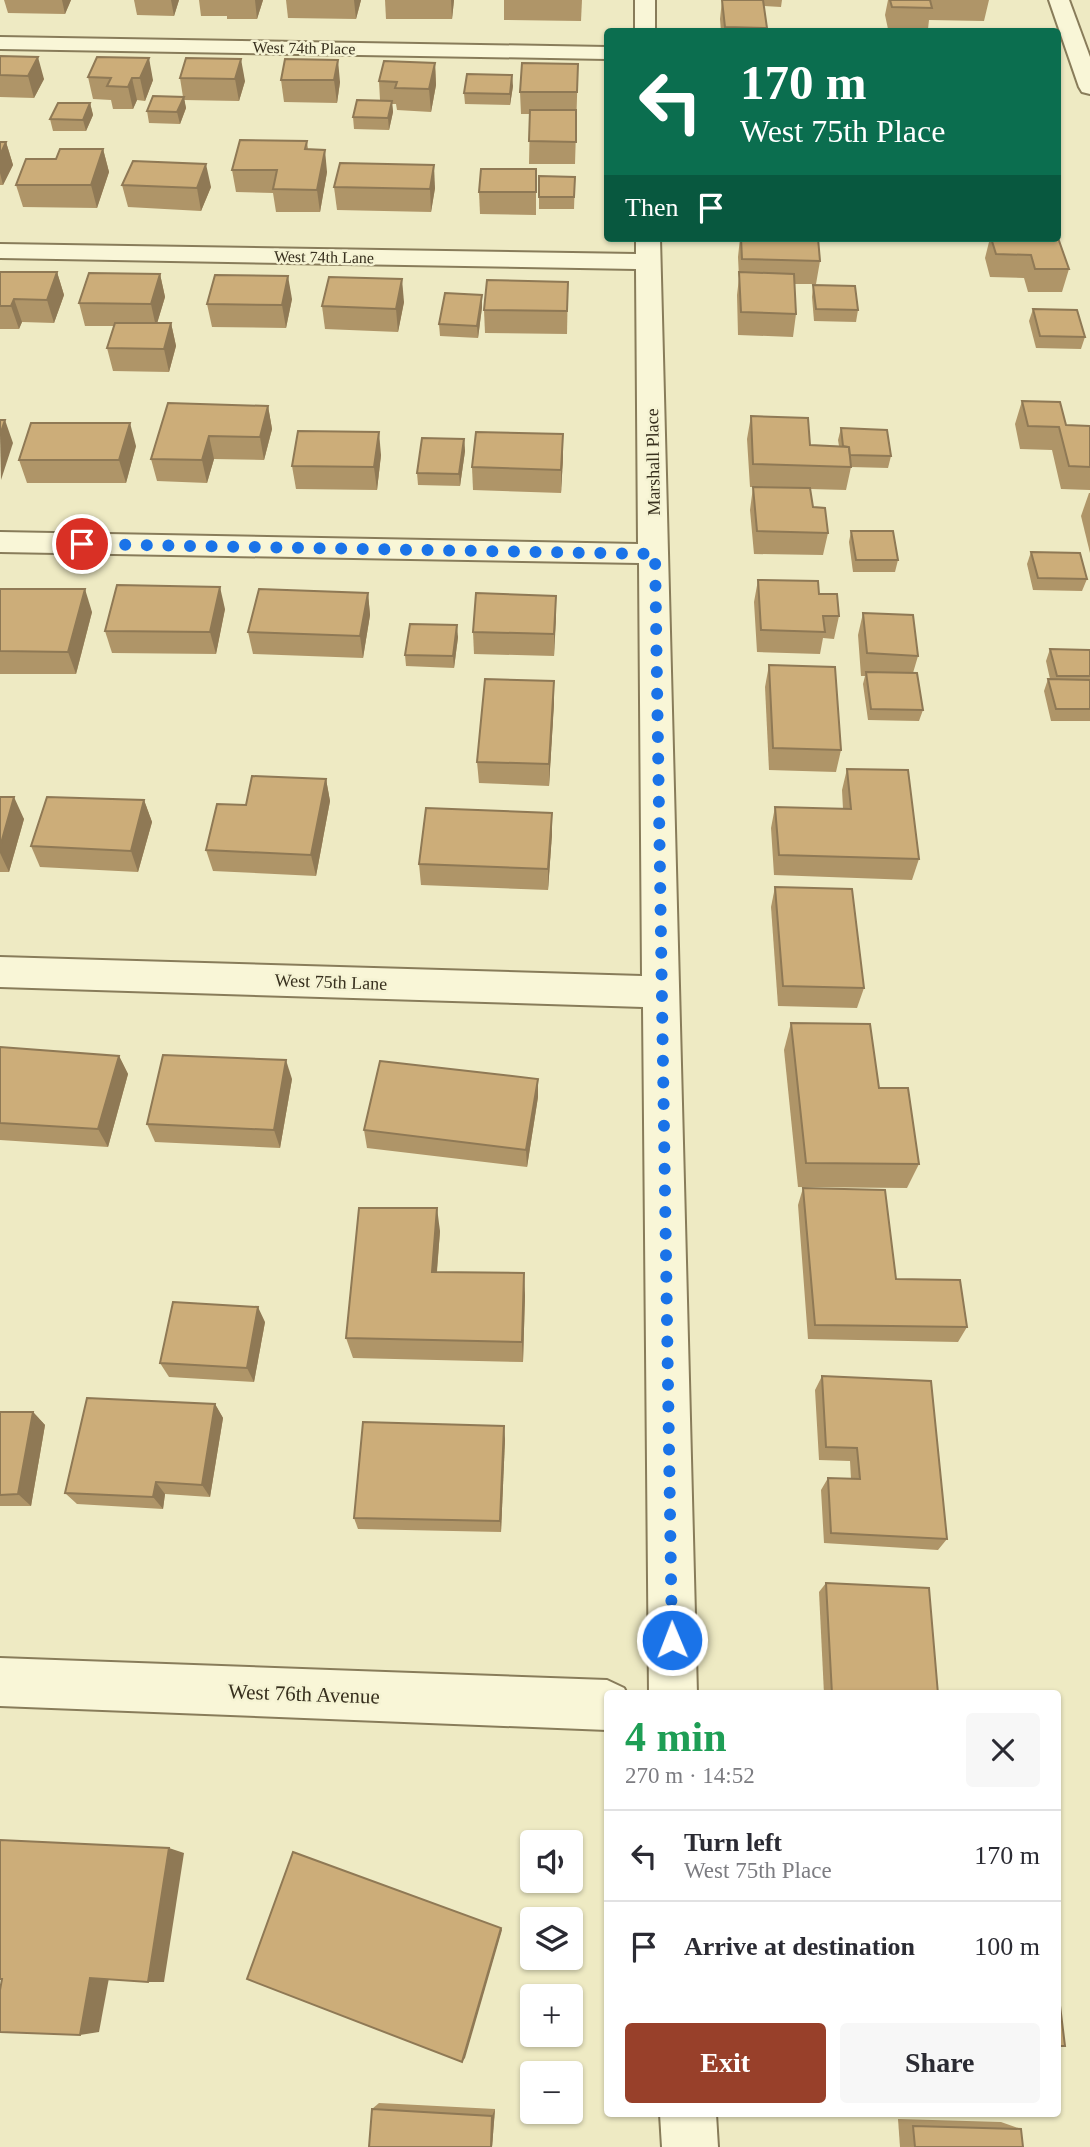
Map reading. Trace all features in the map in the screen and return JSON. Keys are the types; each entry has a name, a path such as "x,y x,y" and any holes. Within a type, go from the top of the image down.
{"street":[{"path":"645,0 645,28"},
{"path":"1059,0 1090,87"},
{"name":"West 74th Place","path":"0,43 604,53"},
{"name":"West 74th Lane","path":"0,251 648,250"},
{"name":"Marshall Place","path":"648,250 673,1690"},
{"path":"0,542 655,554"},
{"name":"West 75th Lane","path":"0,972 661,992"},
{"name":"West 76th Avenue","path":"0,1682 604,1705"},
{"path":"688,2117 690,2147"}],"building":[{"path":"722,0 763,0 767,28 725,27"},
{"path":"890,0 930,0 932,8 892,7"},
{"path":"0,56 38,57 28,76 0,75"},
{"path":"97,57 149,58 140,78 132,78 128,87 107,86 111,78 88,77"},
{"path":"186,58 241,59 235,79 180,78"},
{"path":"285,59 338,60 334,80 281,80"},
{"path":"384,61 435,63 429,89 395,88 397,82 379,81"},
{"path":"522,63 578,64 577,92 520,92"},
{"path":"467,74 512,75 510,94 464,93"},
{"path":"153,96 184,97 177,112 147,111"},
{"path":"357,100 392,101 388,118 353,117"},
{"path":"58,103 90,103 83,120 50,119"},
{"path":"530,110 576,110 576,142 529,141"},
{"path":"240,140 307,141 305,149 325,150 317,190 273,189 277,170 232,170"},
{"path":"0,142 6,142 0,155"},
{"path":"60,149 103,149 91,185 16,185 26,159 56,159"},
{"path":"133,161 206,164 197,188 122,185"},
{"path":"340,163 434,165 430,189 334,187"},
{"path":"481,169 536,169 536,192 479,192"},
{"path":"539,176 575,177 574,197 539,197"},
{"path":"741,242 818,242 820,261 742,259"},
{"path":"992,242 1059,242 1069,269 1035,269 1031,255 996,254"},
{"path":"0,272 57,272 47,300 14,299 11,306 0,306"},
{"path":"739,272 794,274 796,314 741,312"},
{"path":"89,273 160,274 151,304 79,303"},
{"path":"215,275 288,276 282,305 207,304"},
{"path":"329,277 402,279 396,309 322,306"},
{"path":"487,280 568,282 567,311 484,310"},
{"path":"813,285 855,286 858,310 816,309"},
{"path":"445,293 482,295 477,326 439,324"},
{"path":"1033,309 1077,310 1085,337 1040,336"},
{"path":"115,323 171,323 164,349 107,348"},
{"path":"1022,401 1060,402 1066,425 1090,426 1090,467 1069,466 1059,427 1028,426"},
{"path":"168,403 268,406 260,437 209,436 202,460 151,459"},
{"path":"751,416 808,418 810,445 849,447 851,467 753,464"},
{"path":"0,420 5,420 0,435"},
{"path":"31,423 130,423 119,460 19,460"},
{"path":"841,428 887,430 891,456 850,455 849,447 843,446"},
{"path":"298,431 379,432 374,467 292,466"},
{"path":"476,432 563,434 561,470 472,467"},
{"path":"422,438 464,439 459,474 417,473"},
{"path":"753,487 810,488 813,507 825,508 828,533 757,531"},
{"path":"851,531 893,531 898,560 856,560"},
{"path":"1031,552 1080,553 1087,579 1038,578"},
{"path":"758,580 818,581 819,594 837,594 839,616 823,616 825,632 761,630"},
{"path":"117,585 220,587 210,632 105,631"},
{"path":"0,589 85,589 68,652 0,651"},
{"path":"259,589 368,593 360,636 248,632"},
{"path":"476,593 556,596 554,634 473,632"},
{"path":"863,613 913,615 918,656 867,653"},
{"path":"410,624 457,625 453,656 405,655"},
{"path":"1050,649 1090,650 1090,676 1057,676"},
{"path":"769,665 835,667 841,750 773,748"},
{"path":"866,672 917,673 923,710 871,709"},
{"path":"485,679 554,681 549,764 477,762"},
{"path":"1048,679 1090,680 1090,709 1056,709"},
{"path":"847,769 908,770 919,859 779,855 775,807 851,809"},
{"path":"252,776 326,779 311,855 206,850 217,804 246,805"},
{"path":"0,797 14,797 0,847"},
{"path":"47,797 144,800 131,851 31,846"},
{"path":"426,808 552,813 548,869 419,864"},
{"path":"775,887 852,889 864,988 783,986"},
{"path":"791,1023 870,1024 879,1088 908,1088 919,1164 806,1163"},
{"path":"0,1047 119,1056 98,1129 0,1123"},
{"path":"163,1055 286,1060 274,1130 147,1124"},
{"path":"380,1061 538,1079 526,1150 364,1130"},
{"path":"803,1188 885,1190 896,1279 960,1280 967,1327 815,1325"},
{"path":"359,1208 437,1208 432,1272 524,1273 522,1342 346,1338"},
{"path":"173,1302 258,1307 247,1368 160,1363"},
{"path":"822,1376 931,1381 947,1539 831,1533 828,1478 860,1479 857,1448 826,1447"},
{"path":"87,1398 215,1404 202,1485 156,1482 153,1497 65,1493"},
{"path":"0,1412 33,1412 18,1494 0,1495"},
{"path":"363,1422 504,1426 500,1521 354,1518"},
{"path":"826,1583 929,1588 938,1690 832,1690"},
{"path":"0,1840 169,1848 148,1982 90,1978 80,2035 0,2032"},
{"path":"293,1852 501,1928 462,2062 247,1979"},
{"path":"1061,2014 1065,2046 1061,2046"},
{"path":"372,2109 492,2116 491,2147 369,2147"},
{"path":"913,2126 1021,2129 1023,2147 915,2147"}],"route":[{"path":"82,544 655,554 672,1640"}]}
